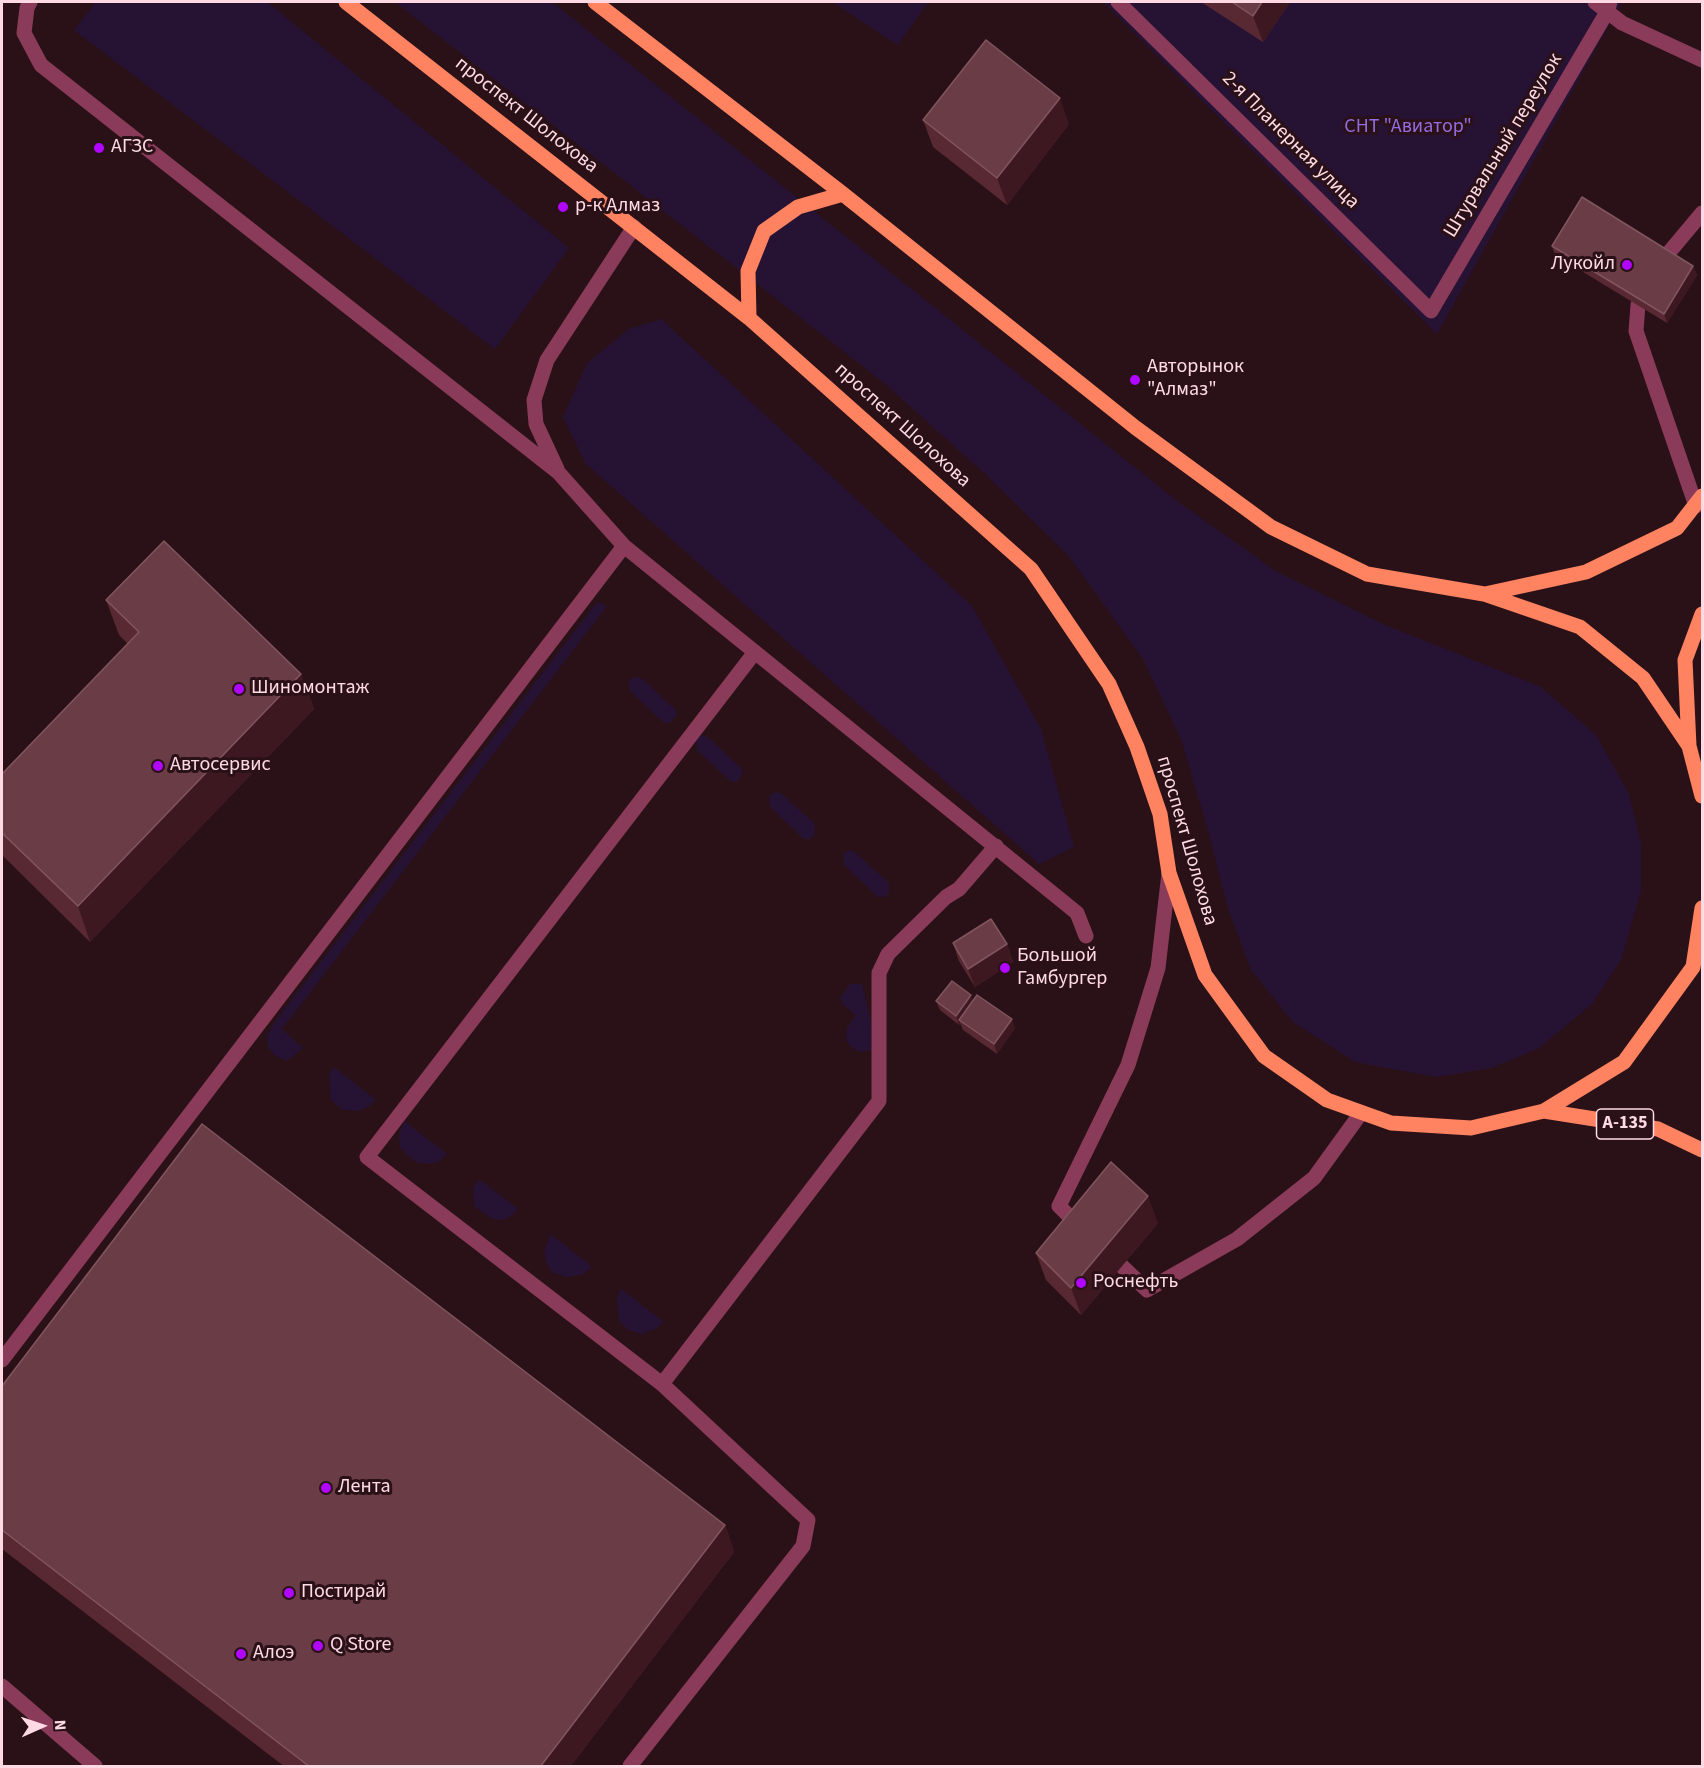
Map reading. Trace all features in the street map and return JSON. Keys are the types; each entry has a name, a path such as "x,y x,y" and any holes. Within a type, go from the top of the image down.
{"main road":[{"name":"проспект Шолохова","path":"346,2 749,318 1031,569 1109,684 1137,747 1160,814 1169,873 1205,975 1264,1056 1327,1100 1391,1123 1471,1128 1544,1111 1624,1062 1693,967 1702,908"},
{"path":"595,2 843,194 1136,428 1271,527 1367,574 1484,594 1580,627 1643,678 1689,746"},
{"path":"749,318 748,271 764,231 798,207 843,194"},
{"path":"1484,594 1587,572 1677,528 1699,501"},
{"path":"1702,614 1685,660 1689,746 1702,796"},
{"name":"А-135","path":"1544,1111 1658,1129 1702,1150"}],"street":[{"path":"30,2 24,33 41,65 558,472 624,546 1077,913 1086,936"},
{"name":"2-я Планерная улица","path":"1118,2 1431,311"},
{"path":"1595,2 1609,7 1622,23 1702,60"},
{"name":"Штурвальный переулок","path":"1431,311 1609,7"},
{"path":"1666,256 1702,213"},
{"path":"558,472 536,424 534,400 547,360 634,228"},
{"path":"1638,305 1636,331 1699,501"},
{"path":"2,1360 624,546"},
{"path":"630,1767 803,1546 808,1520 662,1384 367,1157 755,652"},
{"path":"662,1384 879,1101 879,973 888,954 946,897 959,889 996,846"},
{"path":"1169,873 1158,968 1128,1065 1059,1206 1147,1290 1237,1239 1314,1179 1361,1113"},
{"path":"2,1686 95,1767"}],"green space":[{"path":"96,2 267,2 569,248 495,349 74,30"},
{"path":"395,2 552,2 1177,501 1277,572 1385,625 1541,687 1596,735 1629,794 1641,843 1641,891 1621,960 1592,1004 1539,1048 1492,1068 1435,1077 1355,1062 1293,1022 1251,970 1228,909 1181,739 1143,659 1068,555 984,473 883,382"},
{"path":"832,2 928,2 898,45"},
{"name":"СНТ \"Авиатор\"","path":"1103,2 1622,2 1437,334"},
{"path":"661,319 972,606 1041,729 1074,847 1039,864 585,463 563,417 587,363 629,329"},
{"path":"597,602 607,606 282,1029 303,1048 287,1061 275,1056 268,1047 267,1035 276,1020"},
{"path":"635,677 641,678 675,709 677,714 670,723 664,723 630,691 629,680"},
{"path":"701,735 708,737 741,768 743,773 737,782 731,782 697,750 696,739"},
{"path":"775,792 781,793 815,824 815,835 810,839 804,839 770,807 769,796"},
{"path":"849,850 855,852 889,883 889,893 884,897 878,897 844,865 843,854"},
{"path":"850,984 862,984 871,1022 871,1050 860,1052 852,1048 846,1040 847,1028 856,1015 843,1005 840,998"},
{"path":"334,1067 376,1100 368,1107 356,1111 341,1109 331,1100 329,1074"},
{"path":"404,1121 447,1154 438,1162 428,1164 416,1162 400,1147 399,1134"},
{"path":"479,1179 518,1209 503,1220 492,1219 474,1206 473,1188"},
{"path":"551,1235 592,1267 582,1275 568,1277 553,1273 546,1262 544,1250"},
{"path":"621,1289 664,1322 655,1329 641,1334 628,1330 619,1321 617,1297"}],"building":[{"path":"1232,2 1262,2 1253,16"},
{"path":"986,40 1060,98 997,178 923,120"},
{"name":"Лукойл","path":"1582,197 1693,266 1664,314 1552,246"},
{"name":"Автосервис","path":"164,541 301,674 78,906 2,833 2,774 139,632 106,600"},
{"path":"991,919 1007,944 968,969 953,943"},
{"path":"952,981 971,995 956,1016 936,1001"},
{"path":"977,995 1012,1019 994,1044 959,1020"},
{"name":"Лента","path":"202,1124 725,1525 540,1767 310,1767 2,1530 2,1386"},
{"path":"1111,1162 1148,1196 1071,1288 1036,1253"}],"place":[{"name":"АГЗС","path":"99,148"},
{"name":"р-к Алмаз","path":"563,207"},
{"name":"Лукойл","path":"1627,265"},
{"name":"Авторынок \"Алмаз\"","path":"1135,380"},
{"name":"Шиномонтаж","path":"239,689"},
{"name":"Автосервис","path":"158,766"},
{"name":"Большой Гамбургер","path":"1005,968"},
{"name":"Роснефть","path":"1081,1283"},
{"name":"Лента","path":"326,1488"},
{"name":"Постирай","path":"289,1593"},
{"name":"Q Store","path":"318,1646"},
{"name":"Алоэ","path":"241,1654"}]}
